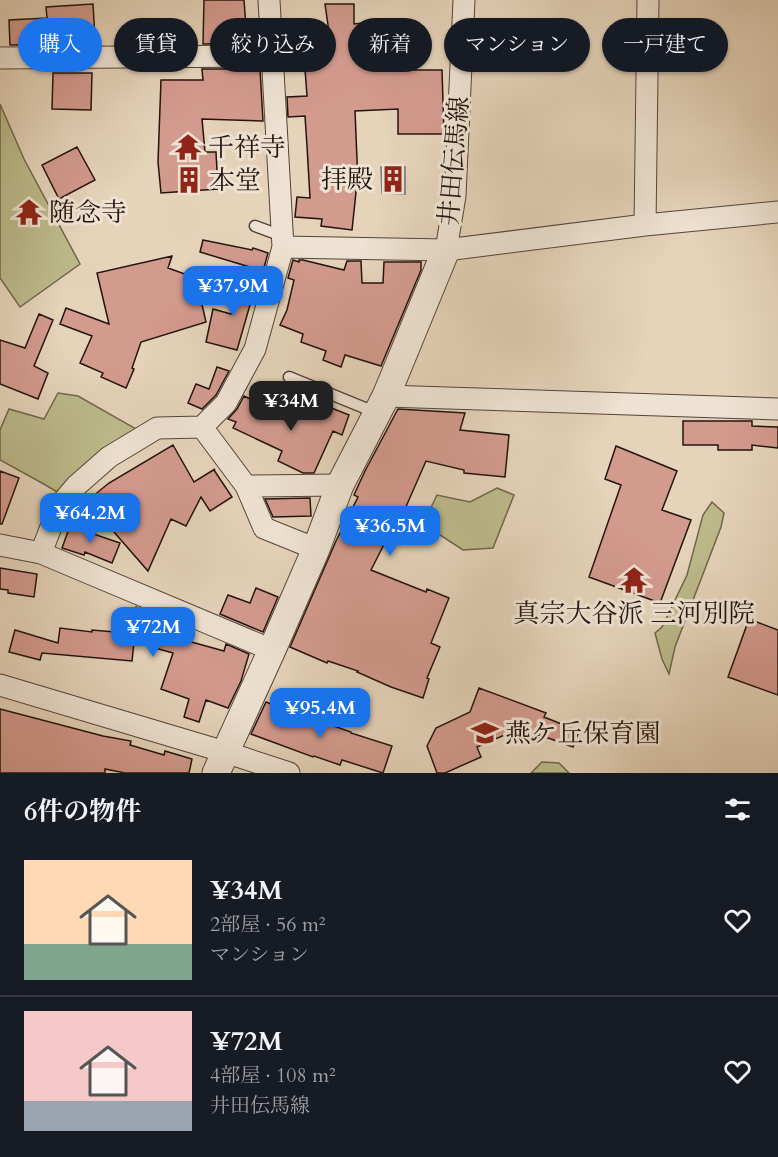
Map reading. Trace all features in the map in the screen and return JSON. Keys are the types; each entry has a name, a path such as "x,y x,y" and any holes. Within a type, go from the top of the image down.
{"street":[{"path":"269,0 270,18"},
{"name":"井田伝馬線","path":"446,250 455,196 464,0"},
{"path":"645,225 648,0"},
{"path":"0,58 210,56"},
{"path":"41,553 59,506 76,486 109,457 157,428 202,427 226,403 255,349 283,242 272,72"},
{"path":"283,242 446,250 645,225 778,212"},
{"path":"220,763 316,549 340,485 382,405 446,250"},
{"path":"382,405 778,409"},
{"path":"202,427 246,486 264,528 316,549"},
{"path":"246,486 340,485"},
{"path":"0,545 41,553 272,650"},
{"path":"0,685 220,763 289,773"}],"lane":[{"path":"255,226 283,242"},
{"path":"289,377 382,405"}],"shaded area":[{"name":"随念寺","path":"0,104 24,159 80,264 20,307 0,278"},
{"path":"58,393 78,396 138,430 59,493 0,460 0,430 9,409 44,419"},
{"path":"497,488 514,495 493,548 463,550 423,524 437,495 470,502"},
{"path":"712,502 724,513 721,527 675,647 669,674 655,633 662,627 687,575 703,515"},
{"path":"542,762 559,763 569,773 531,773"}],"water":[{"path":"381,167 405,167 405,194 382,193"}],"building":[{"path":"204,0 244,0 245,18 210,18 210,44 203,44"},
{"path":"93,4 94,18 47,18 46,7"},
{"path":"325,4 354,4 354,18 348,18 348,72 442,70 444,134 398,134 398,109 355,111 358,183 352,230 321,226 322,219 295,217 297,197 310,198 305,116 288,117 287,97 307,96 305,72 336,72 336,18 327,18"},
{"path":"9,20 18,20 18,45 10,45"},
{"path":"202,69 210,69 210,72 260,72 263,121 202,119 205,152 216,152 218,189 161,193 158,162 161,80 203,80"},
{"path":"53,73 92,73 91,110 52,109"},
{"path":"77,147 95,180 59,199 42,165"},
{"path":"203,240 252,250 253,248 268,253 263,271 200,252"},
{"path":"172,256 168,268 196,278 206,322 141,342 126,388 101,377 103,373 80,363 92,336 60,324 66,308 109,324 97,273"},
{"path":"293,260 299,262 303,260 344,270 347,261 361,261 362,283 383,283 384,262 421,262 421,270 381,366 345,355 341,367 323,360 326,351 301,342 303,334 280,325 287,310 294,280 288,278"},
{"path":"245,273 258,277 237,350 206,342 213,309 231,314"},
{"path":"39,314 53,320 34,366 48,373 38,399 0,384 0,340 25,348"},
{"path":"217,367 229,371 216,395 202,409 188,403 196,384 209,389"},
{"path":"244,396 296,421 298,415 307,418 314,401 349,415 342,435 333,431 314,473 303,473 278,461 282,451 233,428 236,422 228,419"},
{"path":"398,409 465,413 460,430 509,435 505,477 464,473 464,470 426,461 401,518 398,517 371,570 426,592 427,589 449,598 431,643 440,647 427,678 429,679 423,698 391,687 358,671 328,661 327,663 290,647 336,541 358,497 354,495"},
{"path":"683,421 752,421 752,426 778,427 778,448 752,445 752,450 718,450 718,445 683,445"},
{"path":"173,445 194,482 215,469 232,497 210,511 201,497 186,526 171,519 148,571 87,501 109,483"},
{"path":"616,446 677,471 662,510 691,520 660,603 589,577 621,485 605,479"},
{"path":"0,471 19,478 2,524 0,524"},
{"path":"310,498 311,516 273,517 265,499"},
{"path":"70,526 120,543 112,563 85,552 84,555 62,548"},
{"path":"0,568 37,574 34,597 8,593 8,590 0,589"},
{"path":"256,588 278,597 263,632 220,614 228,595 250,603"},
{"path":"136,607 160,617 157,625 179,631 177,638 224,651 226,644 249,654 241,681 228,708 206,700 199,722 184,717 189,699 161,689 173,653 134,642 132,661 42,653 40,660 9,652 15,630 58,643 60,628 127,633"},
{"path":"749,619 778,630 778,695 728,677"},
{"path":"479,688 546,713 544,717 579,731 573,747 537,734 535,740 509,733 477,747 481,757 445,773 437,773 427,746 436,728 470,712"},
{"path":"266,702 392,746 383,773 342,760 340,765 251,734"},
{"path":"0,709 131,741 130,745 164,755 165,751 192,759 189,773 125,773 105,769 105,773 0,773"}],"place":[{"name":"千祥寺","path":"188,147"},
{"name":"拝殿","path":"393,179"},
{"name":"本堂","path":"189,180"},
{"name":"随念寺","path":"29,212"},
{"name":"真宗大谷派 三河別院","path":"634,580"},
{"name":"燕ケ丘保育園","path":"485,733"}]}
